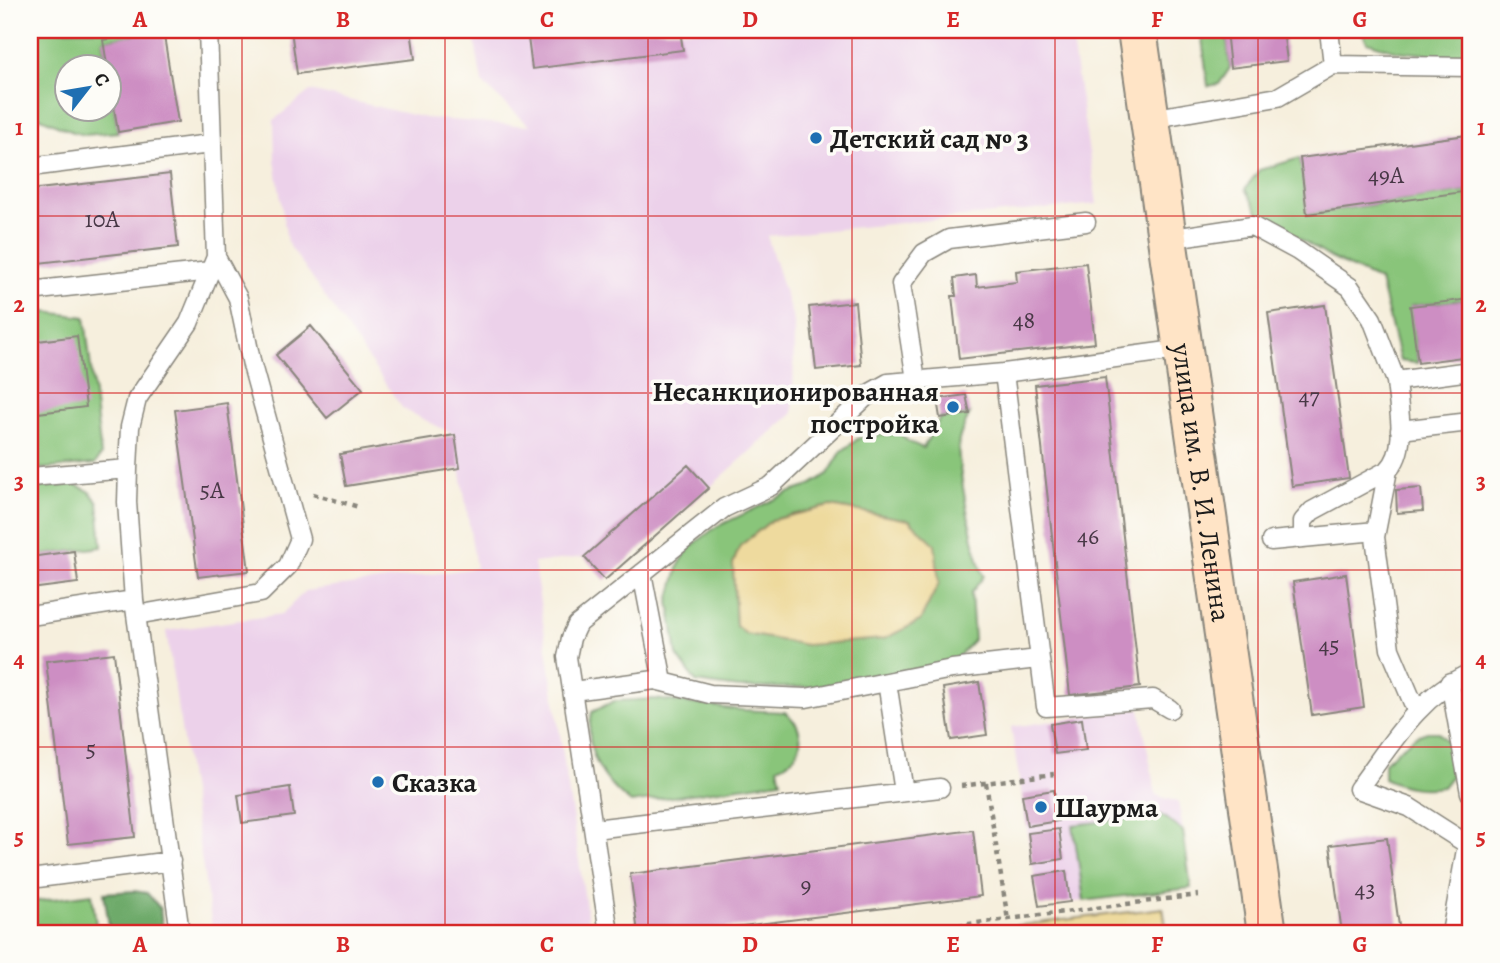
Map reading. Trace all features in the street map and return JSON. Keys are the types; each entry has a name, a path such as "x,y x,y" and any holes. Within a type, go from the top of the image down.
{"main road":[{"name":"улица им. В. И. Ленина","path":"1137,30 1267,933"}],"lane":[{"path":"180,933 135,608 127,502 128,469 130,427 138,399 189,323 213,264 208,30"},
{"path":"1329,30 1333,65"},
{"path":"1150,119 1278,97 1333,65 1470,67"},
{"path":"30,167 211,144"},
{"path":"916,380 901,284 924,253 949,239 1086,222"},
{"path":"1167,239 1252,226 1298,251 1350,287 1372,319 1396,381 1400,443 1395,463 1388,470 1312,512 1304,522 1303,538"},
{"path":"30,291 213,264"},
{"path":"30,616 135,608 261,593 288,566 300,539 252,365 238,298 213,264"},
{"path":"609,933 567,657 570,638 577,625 724,508 771,486 870,393 888,383 1004,373 1183,349"},
{"path":"1396,381 1470,371"},
{"path":"1004,373 1046,708 1153,699 1170,709"},
{"path":"1399,430 1470,422"},
{"path":"30,477 128,469"},
{"path":"1388,470 1375,537 1390,649 1416,710"},
{"path":"1271,541 1376,531"},
{"path":"642,573 663,682"},
{"path":"573,691 655,680 710,694 806,698 952,669 1038,659"},
{"path":"1451,933 1468,845 1409,807 1358,789 1416,710 1450,682 1470,673"},
{"path":"887,682 904,792"},
{"path":"1450,682 1470,793"},
{"path":"593,829 940,788"},
{"path":"30,879 171,861"}],"path":[{"path":"285,486 359,507"},
{"path":"940,788 1054,774"},
{"path":"986,782 1008,920"},
{"path":"898,933 1198,895"}],"shaded area":[{"path":"473,30 1070,30 1097,204 767,236 794,322 793,413 709,488 688,465 584,557 534,563 590,933 213,933 166,631 282,614 305,591 476,568 455,435 403,409 287,242 275,160 274,120 310,91 425,118 530,126 482,83"},
{"path":"1140,709 1156,795 1178,802 1183,831 1161,815 1073,825 1084,901 1039,906 1011,727"}],"green space":[{"path":"30,30 165,30 103,40 105,52 52,52 52,122 116,122 118,132 85,135 73,132 30,113"},
{"path":"1201,30 1226,30 1230,68 1219,84 1208,86"},
{"path":"1361,30 1470,30 1470,59 1396,51 1367,42"},
{"path":"1300,158 1308,214 1470,191 1470,299 1411,306 1418,363 1400,361 1380,281 1331,258 1259,213 1245,189 1259,170"},
{"path":"46,312 85,317 101,455 95,464 30,470 30,313"},
{"path":"970,414 959,440 959,450 967,508 984,576 971,593 974,640 952,663 817,687 739,688 696,682 677,655 669,601 679,565 689,548 716,527 788,493 807,487 828,474 842,451 859,438 899,433 909,442 923,448 940,418","holes":["830,506 909,520 736,626 733,564 740,546 772,520"]},
{"path":"74,484 89,491 98,502 102,547 30,557 30,488"},
{"path":"655,699 742,710 785,712 800,732 798,751 778,767 781,781 631,803 611,784 597,763 590,739 592,712 614,701"},
{"path":"1427,732 1438,732 1453,747 1458,762 1443,787 1412,787 1384,778 1384,762 1414,737"},
{"path":"1161,815 1183,831 1191,888 1084,901 1073,825"},
{"path":"104,893 147,893 160,908 163,933 110,933"},
{"path":"92,894 97,933 30,933 30,902"}],"sand":[{"path":"830,506 909,520 935,544 939,583 920,621 884,639 806,645 746,634 736,626 733,564 740,546 772,520"},
{"path":"1163,908 1167,933 956,933"}],"building":[{"path":"163,30 178,122 118,132 116,122 122,122 122,52 105,52 103,40"},
{"path":"291,30 411,30 415,59 297,74"},
{"path":"527,30 680,30 683,50 532,69"},
{"path":"794,30 821,30 821,32 794,34"},
{"path":"1226,30 1283,30 1287,61 1230,68"},
{"path":"1467,135 1470,191 1307,214 1300,158"},
{"path":"170,174 178,247 30,264 30,190"},
{"path":"1086,263 1095,343 959,359 952,296 956,296 954,278 976,275 977,287 1017,282 1016,271"},
{"path":"1470,299 1470,356 1418,363 1410,306"},
{"path":"855,302 861,365 816,370 809,307"},
{"path":"1325,305 1349,478 1292,486 1268,313"},
{"path":"311,326 363,389 327,418 276,355"},
{"path":"77,336 86,407 30,414 30,342"},
{"path":"1105,377 1140,687 1070,695 1035,385"},
{"name":"Несанкционированная постройка","path":"966,395 970,414 940,418 937,399"},
{"path":"227,403 249,571 198,577 175,410"},
{"path":"455,435 460,468 346,486 340,454"},
{"path":"688,465 709,488 605,580 584,557"},
{"path":"1421,488 1423,511 1397,513 1396,490"},
{"path":"74,551 78,583 30,589 30,557"},
{"path":"1346,574 1364,707 1312,715 1293,582"},
{"path":"114,653 135,837 68,844 46,661"},
{"path":"979,682 987,735 951,740 943,688"},
{"path":"1082,719 1086,750 1055,754 1050,724"},
{"path":"290,787 294,816 242,823 238,795"},
{"path":"1054,790 1058,821 1027,826 1022,795"},
{"path":"1059,829 1063,859 1032,864 1028,833"},
{"path":"973,830 981,896 687,933 638,933 630,874"},
{"path":"1387,838 1400,933 1342,933 1330,845"},
{"path":"1066,871 1070,902 1039,906 1034,876"}],"place":[{"name":"Детский сад № 3","path":"816,138"},
{"name":"Несанкционированная постройка","path":"953,407"},
{"name":"Сказка","path":"378,782"},
{"name":"Шаурма","path":"1041,807"}]}
